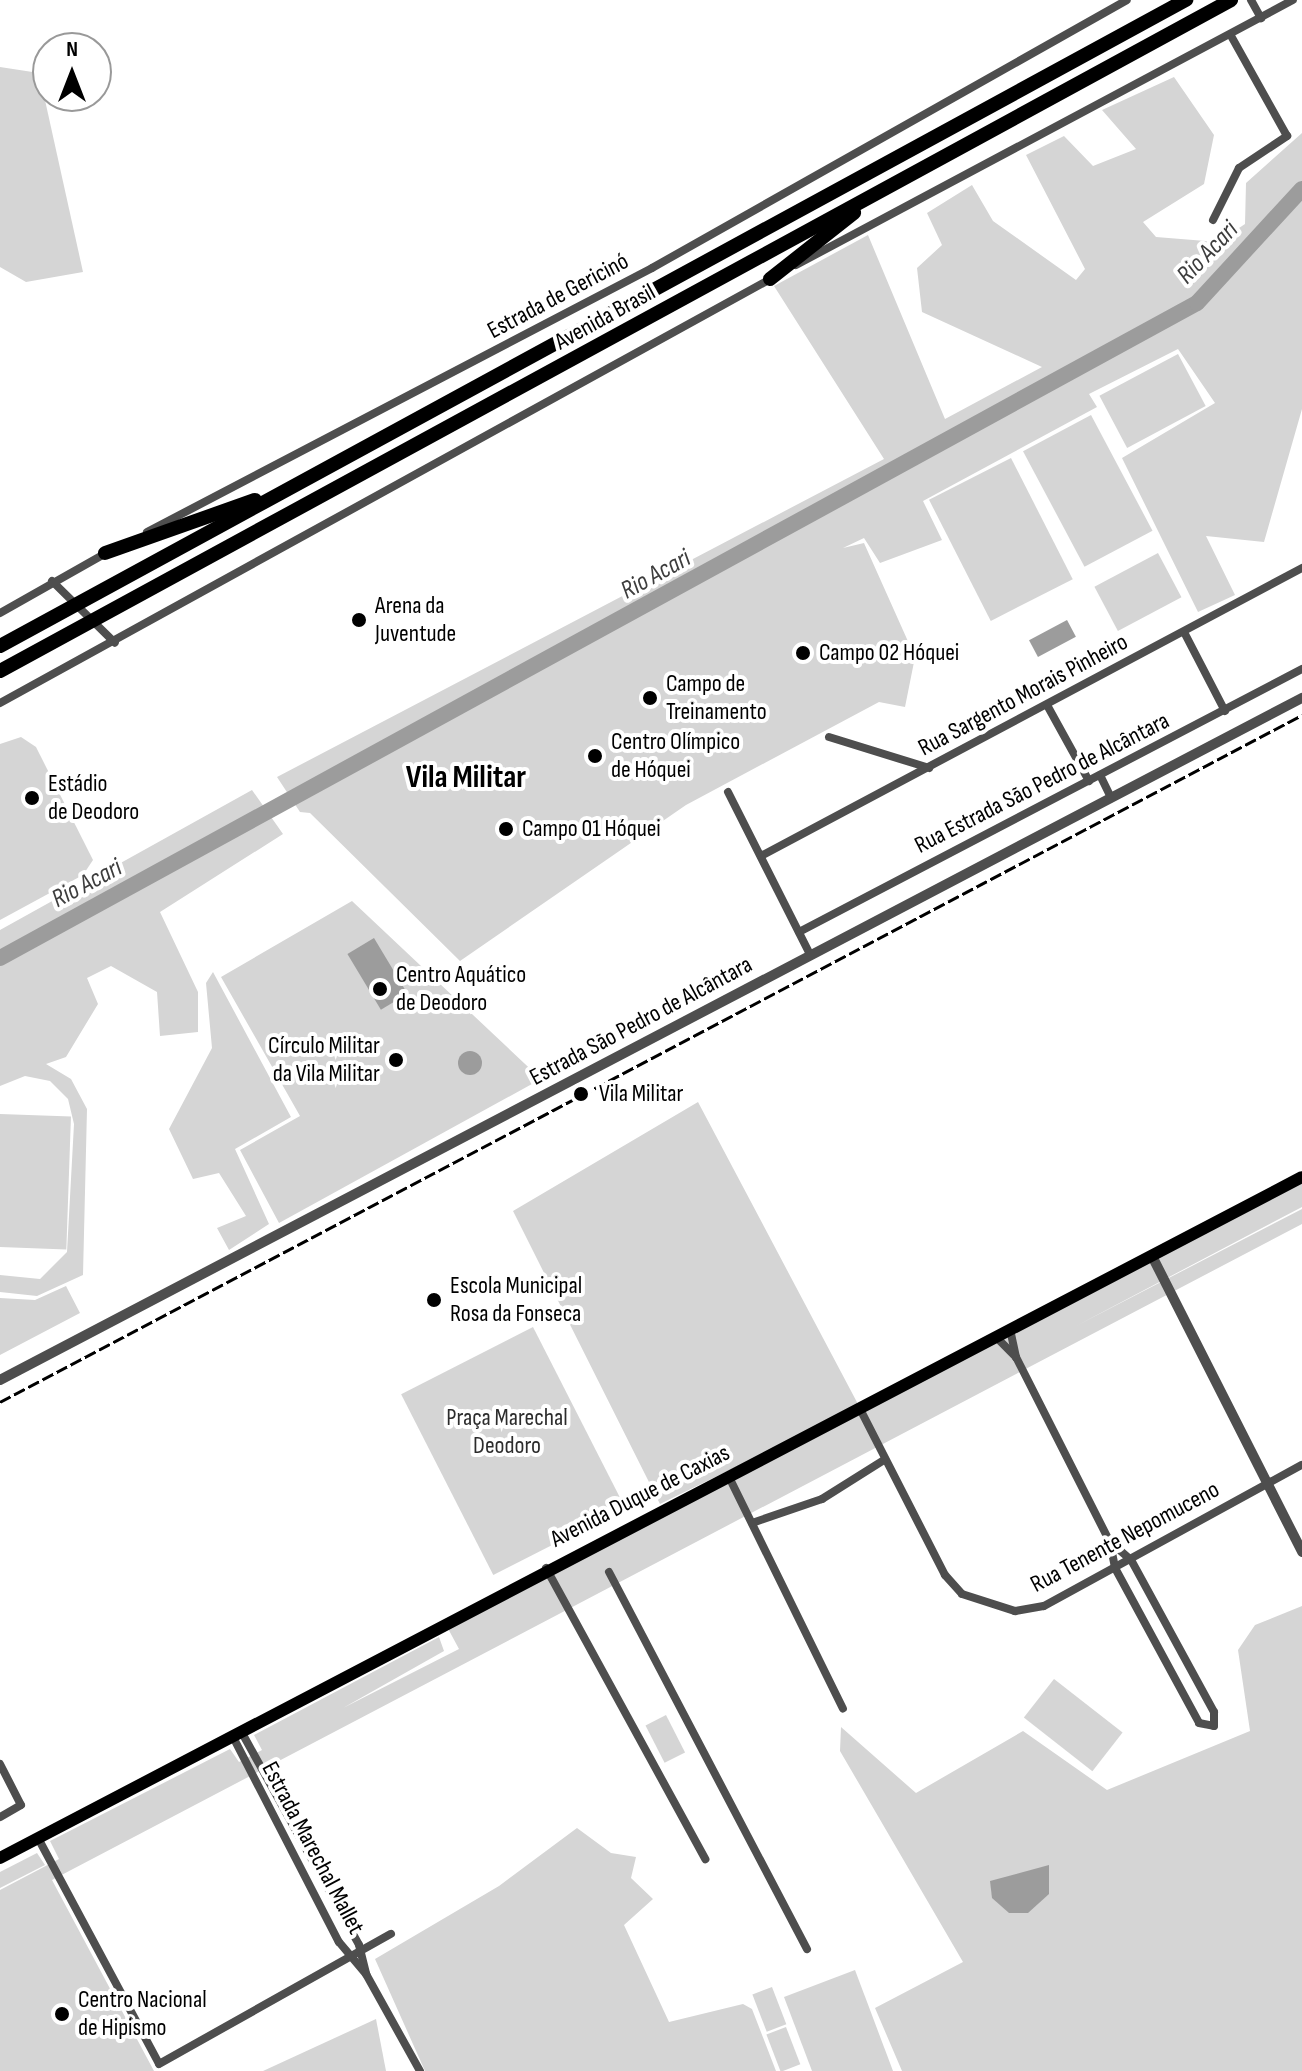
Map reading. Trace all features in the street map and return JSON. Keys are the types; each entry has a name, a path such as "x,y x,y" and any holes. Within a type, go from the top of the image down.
{"highway":[{"name":"Avenida Brasil","path":"0,646 1186,0"},
{"name":"Avenida Brasil","path":"0,671 1231,0"},
{"path":"770,279 869,198"},
{"path":"105,553 289,489"}],"main road":[{"name":"Avenida Duque de Caxias","path":"0,1858 546,1568 729,1477 1302,1177"}],"street":[{"name":"Estrada de Gericinó","path":"0,613 52,581 652,268 1127,0"},
{"path":"1251,0 1261,18"},
{"path":"0,703 115,643 770,279 1231,36 1293,0"},
{"path":"1213,220 1239,168 1287,136 1231,36"},
{"name":"Rua Sargento Morais Pinheiro","path":"761,856 1302,568"},
{"path":"52,581 115,643"},
{"path":"1184,632 1225,711"},
{"name":"Rua Estrada São Pedro de Alcântara","path":"799,932 1302,669"},
{"name":"Estrada São Pedro de Alcântara","path":"0,1380 1302,698"},
{"path":"1047,705 1089,781"},
{"path":"829,737 929,768"},
{"path":"1100,775 1111,798"},
{"path":"728,792 810,954"},
{"path":"1152,1256 1302,1552"},
{"path":"1010,1329 1016,1357 1110,1542 1115,1568 1199,1723 1214,1726 1175,1640 1131,1560 1110,1542"},
{"path":"996,1337 1016,1357"},
{"path":"752,1523 822,1499 884,1460 859,1407"},
{"name":"Rua Tenente Nepomuceno","path":"884,1460 945,1575 962,1594 999,1608 1044,1606 1302,1465"},
{"path":"729,1477 843,1709"},
{"path":"546,1568 705,1859"},
{"path":"609,1572 807,1949"},
{"path":"1157,1647 1175,1640"},
{"name":"Estrada Marechal Mallet","path":"237,1733 363,1954 366,1974"},
{"name":"Estrada Marechal Mallet","path":"237,1733 298,1864 351,1961 366,1974 420,2071"},
{"path":"0,1764 21,1805 0,1817"},
{"path":"38,1838 153,2059 171,2063 363,1954 391,1934"},
{"path":"298,1864 311,1858"}],"green space":[{"path":"0,67 32,72 32,112 48,112 83,272 26,282 0,267"},
{"path":"1174,77 1214,135 1204,184 1143,222 1156,237 1218,242 1245,224 1246,183 1302,133 1302,409 1264,542 1206,536 1235,595 1198,612 1122,458 1215,403 1178,349 1089,394 1097,407 923,501 942,540 880,563 864,538 843,548 864,543 915,657 905,707 879,702 686,805 460,961 310,813 300,812 277,777 884,459 774,286 868,235 945,419 1042,367 922,312 917,268 942,245 927,213 972,185 993,221 1076,280 1085,269 1026,155 1064,136 1093,166 1136,149 1102,110"},
{"path":"1178,354 1206,406 1127,448 1099,396"},
{"path":"1091,415 1153,531 1085,567 1023,451"},
{"path":"1011,458 1073,579 991,621 929,500"},
{"path":"1158,553 1181,597 1118,631 1094,587"},
{"name":"Estádio de Deodoro","path":"21,737 36,747 93,860 83,875 0,920 0,744"},
{"path":"252,790 283,834 160,912 198,992 198,1032 160,1036 157,992 111,966 87,978 98,1004 66,1057 46,1064 71,1079 87,1109 83,1275 37,1296 0,1292 0,1275 40,1279 67,1252 74,1124 68,1099 50,1081 25,1076 0,1086 0,930"},
{"name":"Círculo Militar da Vila Militar","path":"352,901 541,1079 279,1223 240,1150 300,1116 221,977"},
{"path":"213,972 291,1117 235,1149 269,1224 229,1250 217,1228 246,1216 219,1173 193,1179 169,1129 212,1048 206,983"},
{"path":"698,1102 859,1406 1302,1174 1302,1207 1076,1326 1302,1209 1302,1224 52,1880 154,2071 0,2071 0,1890 59,1859 50,1841 230,1749 239,1762 262,1750 254,1735 439,1637 444,1651 343,1708 459,1649 445,1623 781,1445 660,1504 513,1211"},
{"path":"0,1114 71,1116 66,1249 0,1247"},
{"path":"66,1286 80,1313 0,1355 0,1298 35,1300"},
{"name":"Praça Marechal Deodoro","path":"533,1327 625,1508 493,1575 401,1394"},
{"path":"1302,1606 1302,2071 902,2071 875,2008 963,1962 840,1751 841,1727 916,1793 1023,1731 1107,1790 1250,1731 1238,1650 1255,1625"},
{"path":"1054,1679 1123,1733 1092,1771 1024,1718"},
{"path":"666,1715 685,1752 665,1763 646,1725"},
{"path":"577,1828 611,1853 636,1857 631,1878 653,1899 624,1925 669,2022 743,2004 752,2009 776,2071 425,2071 375,1959 499,1886"},
{"path":"37,1853 45,1865 0,1888 0,1872"},
{"path":"855,1970 893,2071 812,2071 784,1997"},
{"path":"772,1987 786,2024 767,2032 752,1995"},
{"name":"Centro Nacional de Hipismo","path":"376,2019 386,2071 263,2071"},
{"path":"786,2027 800,2064 780,2071 766,2035"}],"shaded area":[{"path":"1067,620 1076,637 1038,657 1029,640"},
{"path":"374,938 407,994 381,1010 347,954"},
{"path":"470,1051 479,1054 482,1063 479,1072 470,1075 461,1072 458,1063 461,1054"},
{"path":"1049,1865 1049,1894 1028,1913 1009,1913 992,1898 990,1881"}],"waterway":[{"name":"Rio Acari","path":"0,958 1197,303 1302,189"}],"railway":[{"path":"0,1402 1302,715"}],"place":[{"name":"Arena da Juventude","path":"359,620"},
{"name":"Campo 02 Hóquei","path":"803,653"},
{"name":"Campo de Treinamento","path":"650,698"},
{"name":"Centro Olímpico de Hóquei","path":"595,756"},
{"name":"Estádio de Deodoro","path":"32,798"},
{"name":"Campo 01 Hóquei","path":"506,829"},
{"name":"Centro Aquático de Deodoro","path":"380,989"},
{"name":"Círculo Militar da Vila Militar","path":"396,1060"},
{"name":"Vila Militar","path":"581,1094"},
{"name":"Escola Municipal Rosa da Fonseca","path":"434,1300"},
{"name":"Centro Nacional de Hipismo","path":"62,2014"}],"district":[{"name":"Vila Militar","path":"466,778"}]}
